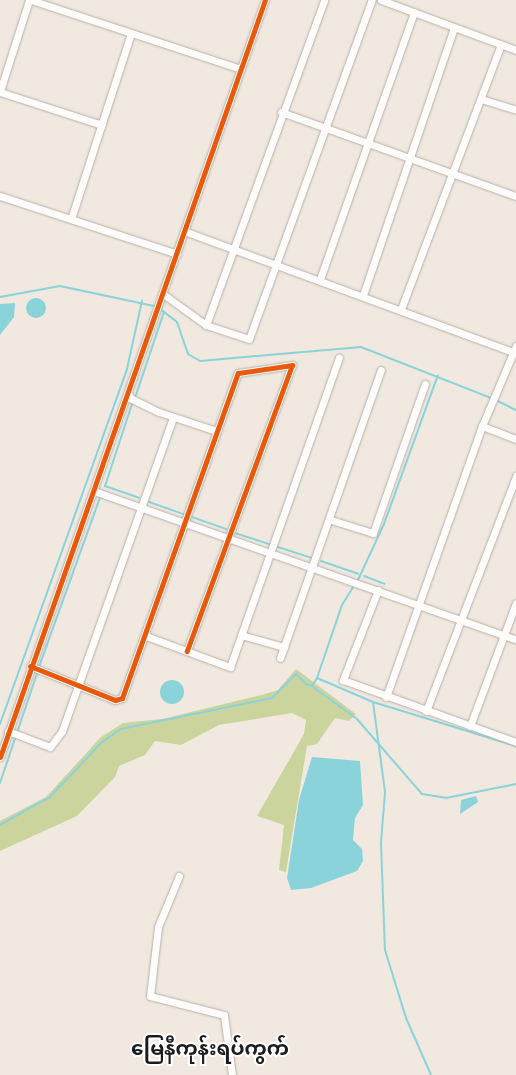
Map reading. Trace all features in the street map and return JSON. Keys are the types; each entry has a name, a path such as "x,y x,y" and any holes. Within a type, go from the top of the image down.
{"street":[{"path":"102,125 0,92 30,0 241,69"},
{"path":"0,757 30,666 94,491 265,0"},
{"path":"206,325 281,112 324,0"},
{"path":"162,296 206,325 249,339 372,0"},
{"path":"381,0 516,50"},
{"path":"320,279 414,12"},
{"path":"363,296 412,156 454,27"},
{"path":"71,219 131,33"},
{"path":"401,309 501,44"},
{"path":"481,99 516,110"},
{"path":"281,112 326,129 412,156 516,196"},
{"path":"0,196 177,254"},
{"path":"184,231 515,350 482,426 386,697"},
{"path":"146,636 230,666 339,358"},
{"path":"30,666 114,700 122,698 146,636 238,372 292,365 228,536 188,651"},
{"path":"280,658 331,520 381,370"},
{"path":"331,520 373,533 425,384"},
{"path":"128,391 130,398 173,418 216,431"},
{"path":"8,731 42,745 55,745 80,686 173,418"},
{"path":"482,426 516,438"},
{"path":"426,711 516,476"},
{"path":"94,491 228,536 516,640"},
{"path":"378,590 343,680 426,711 515,739"},
{"path":"470,726 516,603"},
{"path":"242,635 284,647"},
{"path":"179,876 158,927 150,996 224,1015 232,1075"}],"green space":[{"path":"296,669 356,714 349,721 335,718 317,744 307,746 286,872 279,870 284,825 257,816 304,734 306,720 292,713 219,725 181,745 155,741 145,755 119,766 115,777 77,816 0,851 0,821 46,797 101,737 123,723 162,719 278,690"}],"water":[{"path":"32,298 40,298 46,304 46,312 40,318 32,318 26,312 26,304"},
{"path":"15,303 14,317 0,335 0,304"},
{"path":"172,680 177,681 183,687 183,697 177,703 172,704 167,703 161,697 160,692 161,687 167,681"},
{"path":"312,757 360,761 363,805 355,818 353,840 362,849 363,861 357,871 311,888 291,890 287,878 299,800"},
{"path":"476,796 478,802 460,814 461,800"}],"waterway":[{"path":"0,297 60,286 154,306"},
{"path":"0,724 127,369 142,301"},
{"path":"159,308 177,322 188,354 200,361 361,347 491,398"},
{"path":"136,395 164,312"},
{"path":"357,582 384,524 438,375"},
{"path":"496,400 516,410"},
{"path":"132,404 105,486 139,498"},
{"path":"39,667 100,498"},
{"path":"149,502 226,529"},
{"path":"235,533 269,544"},
{"path":"278,547 312,558"},
{"path":"321,561 358,574"},
{"path":"364,576 385,584"},
{"path":"317,678 342,605 354,586"},
{"path":"0,783 38,671"},
{"path":"0,825 50,797 102,742 121,729 272,698 296,674 306,684 312,686 317,678 373,702 516,746"},
{"path":"313,687 357,719 422,794 446,798 516,784"},
{"path":"373,702 385,792 381,843 385,950 406,1018 431,1075"}],"cycle path":[{"path":"0,757 265,0"},
{"path":"30,666 115,700 122,698 238,373 292,365 187,651"}],"district":[{"name":"မြေနီကုန်းရပ်ကွက်","path":"210,1048"}]}
